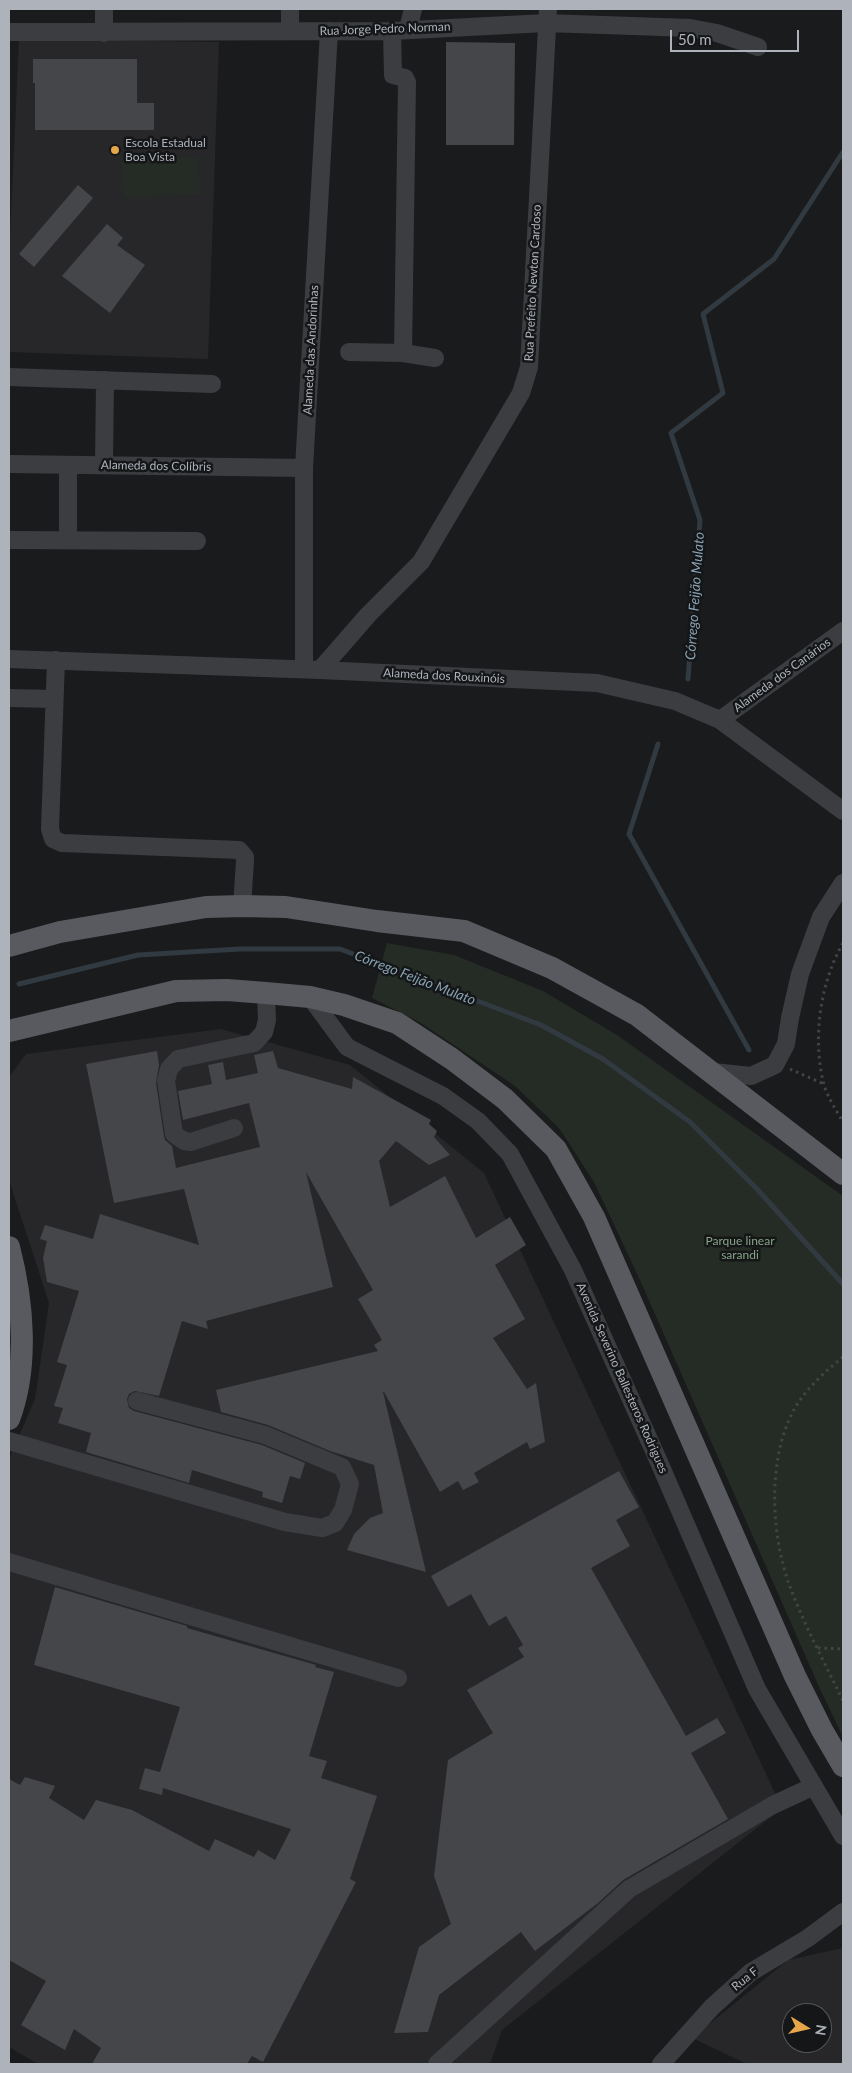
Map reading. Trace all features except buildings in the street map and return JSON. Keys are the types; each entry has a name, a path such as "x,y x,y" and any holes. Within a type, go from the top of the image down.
{"main road":[{"path":"9,940 206,907 242,906 286,907 377,921 464,931 552,968 638,1015 843,1174"},
{"path":"9,946 60,932"},
{"path":"10,1030 176,992 227,990 310,997 344,1005 397,1023 452,1059 505,1100 556,1149 594,1217 795,1676 822,1730 843,1766"},
{"path":"9,1247 16,1276 21,1350 17,1385 9,1419"}],"street":[{"path":"104,9 104,33"},
{"path":"290,9 290,31"},
{"path":"403,353 407,82 405,78 393,75 400,30 413,9"},
{"name":"Rua Jorge Pedro Norman","path":"9,32 400,30 547,16 690,28 717,33 758,47"},
{"name":"Rua Prefeito Newton Cardoso","path":"312,670 421,562 521,393 529,367 547,16"},
{"name":"Alameda das Andorinhas","path":"312,670 304,468 328,31"},
{"path":"349,352 403,353 435,358"},
{"path":"9,377 212,384"},
{"path":"104,465 105,380"},
{"name":"Alameda dos Colíbris","path":"9,464 304,468"},
{"path":"68,466 68,540"},
{"path":"9,540 197,541"},
{"name":"Alameda dos Canários","path":"720,720 843,631"},
{"name":"Alameda dos Rouxinóis","path":"9,659 597,683 675,701 720,720 843,811"},
{"path":"56,660 50,829 53,839 62,843 239,850 245,857 242,906"},
{"path":"9,698 54,699"},
{"path":"713,1072 751,1076 775,1065 786,1044 800,974 821,917 843,883"},
{"path":"234,1128 191,1142 184,1141 174,1134 166,1081 169,1069 178,1059 254,1043 264,1032 267,1020 266,993"},
{"name":"Avenida Severino Ballesteros Rodrigues","path":"310,997 347,1046 443,1096 478,1121 510,1154 577,1279 659,1462 757,1689 843,1836"},
{"path":"9,1441 285,1522 322,1528 335,1523 343,1510 350,1484 342,1467 265,1435 137,1401"},
{"path":"9,1562 398,1678"},
{"path":"437,2064 629,1889 773,1805 814,1786"},
{"name":"Rua F","path":"661,2064 712,2007 752,1972 808,1938 843,1912"}],"path":[{"path":"843,942 826,983 819,1026 820,1058 824,1084 831,1102 843,1122"},
{"path":"775,1065 824,1084"},
{"path":"843,1356 818,1379 798,1403 786,1429 779,1457 775,1491 776,1532 788,1583 843,1701"},
{"path":"818,1648 843,1649"}],"shaded area":[{"name":"Escola Estadual Boa Vista","path":"19,39 219,42 208,359 9,352 9,258"},
{"path":"221,1029 350,1065 484,1173 782,1808 502,2030 490,2064 38,2064 9,2047 9,1459 35,1399 49,1303 9,1180 9,1077 26,1054"},
{"path":"843,1948 843,2064 747,2064 692,2038 788,1960"}],"green space":[{"path":"199,157 200,194 124,198 122,161"},
{"name":"Parque linear sarandi","path":"387,943 454,955 543,991 617,1035 843,1196 843,1737 820,1689 640,1280 594,1182 559,1128 515,1086 421,1023 372,998"}],"waterway":[{"name":"Córrego Feijão Mulato","path":"688,679 700,520 671,433 723,393 703,314 774,259 843,152"},
{"name":"Córrego Feijão Mulato","path":"658,744 629,834 749,1050"},
{"name":"Córrego Feijão Mulato","path":"19,984 138,955 240,949 340,949 541,1025 603,1059 690,1122 756,1188 843,1284"}],"place":[{"name":"Escola Estadual Boa Vista","path":"115,150"}]}
